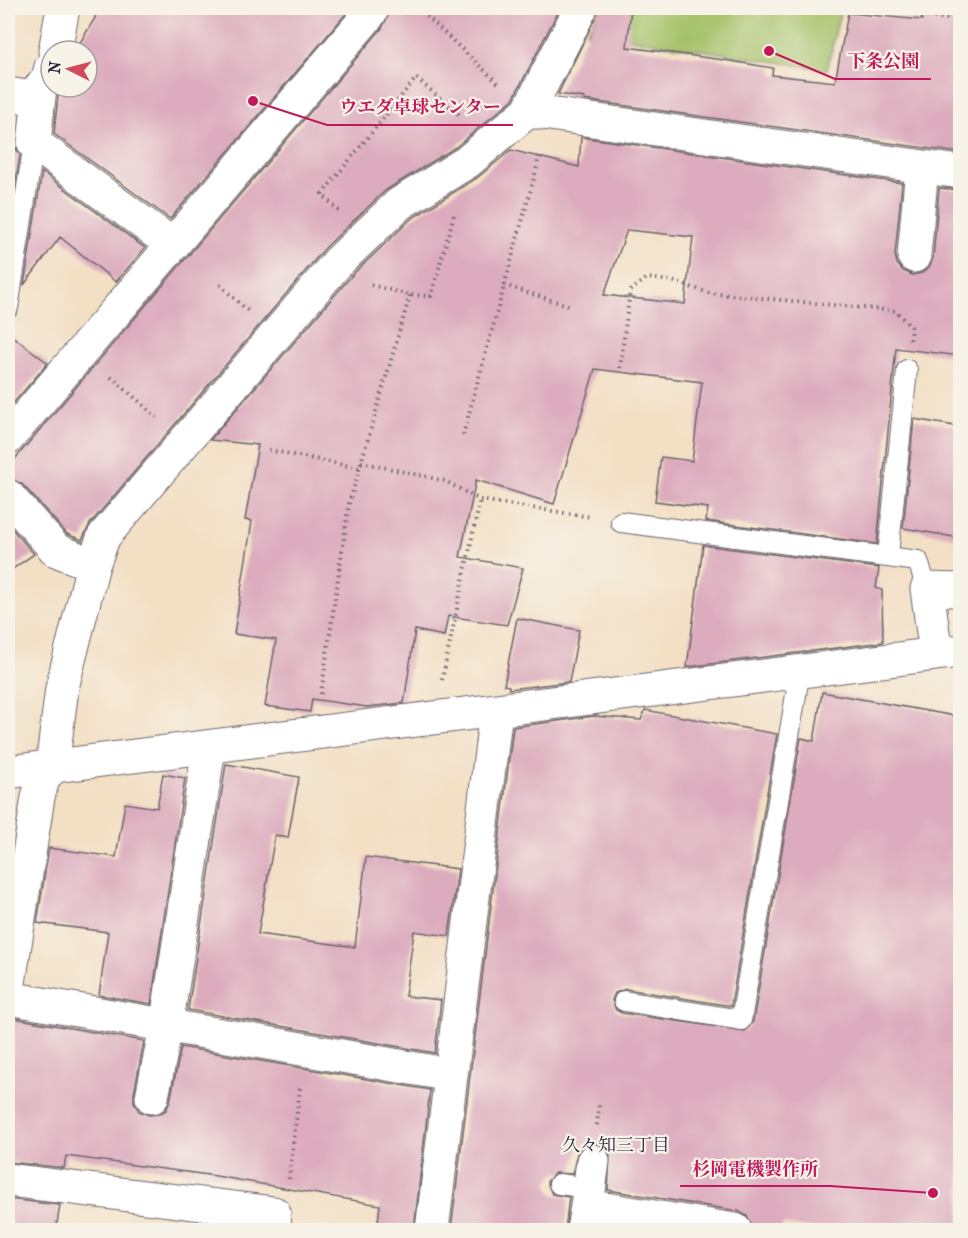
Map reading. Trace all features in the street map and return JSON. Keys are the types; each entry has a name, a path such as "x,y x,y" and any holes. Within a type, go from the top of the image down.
{"street":[{"path":"57,39 63,8"},
{"path":"8,438 373,8"},
{"path":"8,988 38,797 43,779 52,767 62,688 93,565 104,536 328,274 365,237 399,204 479,152 525,115 581,8"},
{"path":"8,94 32,98 39,87"},
{"path":"41,99 34,143 173,245"},
{"path":"525,115 960,172"},
{"path":"914,256 922,167"},
{"path":"8,496 56,550 93,565"},
{"path":"8,772 948,652 927,589 960,590"},
{"path":"432,1230 496,711"},
{"path":"152,1097 166,1027 209,748"},
{"path":"8,998 451,1075"},
{"path":"8,1180 274,1222"},
{"path":"582,1194 735,1230"}],"lane":[{"path":"8,308 34,143"},
{"path":"888,556 907,370"},
{"path":"621,522 918,561 927,589"},
{"path":"624,1001 741,1020 800,671"}],"path":[{"path":"418,8 525,115 539,152 537,167 463,435"},
{"path":"914,9 918,16 960,20"},
{"path":"315,734 349,504 359,468 410,295 431,296 479,152 416,78 322,194 365,237"},
{"path":"620,368 630,291 647,278 672,281 709,293 896,311 911,327 907,370"},
{"path":"504,285 570,306"},
{"path":"105,372 185,441"},
{"path":"269,450 359,468"},
{"path":"361,462 446,481 480,500 621,522"},
{"path":"433,719 480,500"},
{"path":"274,1222 288,1188 304,1051"}],"green space":[{"path":"601,8 841,8 827,70 586,32"},
{"path":"841,8 914,8 914,15"}],"building":[{"path":"96,8 351,8 170,219 54,134 58,99 99,99 99,39 82,39 95,18"},
{"path":"392,8 560,8 513,99 456,147 386,190 326,247 90,524 82,540 67,534 22,484 8,478 8,467 382,28"},
{"path":"600,8 631,8 627,47 773,68 772,75 835,82 848,13 922,20 922,8 960,8 960,153 584,100 584,98 558,94"},
{"path":"581,137 902,183 895,255 897,264 903,271 912,275 922,273 929,267 933,258 939,188 960,190 960,356 896,348 877,544 706,521 708,508 655,501 661,457 692,461 702,382 595,369 554,504 476,480 460,557 523,568 507,625 448,616 444,636 415,630 404,703 367,707 312,699 310,712 265,706 276,640 234,634 252,521 245,520 258,445 210,440 353,274 411,219 477,178 511,150 579,167","holes":["627,230 693,237 685,304 604,295"]},
{"path":"16,148 20,155 11,212 8,211 8,163"},
{"path":"42,172 145,248 116,282 60,237 24,285"},
{"path":"8,333 48,363 10,407 8,405"},
{"path":"914,419 960,427 960,538 903,528"},
{"path":"8,524 34,554 8,572"},
{"path":"703,545 879,568 876,588 882,590 883,642 687,667"},
{"path":"517,618 579,630 569,682 509,689 509,686 504,685"},
{"path":"822,692 960,717 960,1230 822,1230 782,1224 781,1230 753,1230 747,1216 738,1211 608,1190 610,1154 605,1147 595,1142 585,1144 578,1150 572,1174 555,1173 547,1182 552,1194 569,1197 565,1230 451,1230 513,727 594,716 641,720 645,710 777,734 731,1006 626,989 615,993 612,1000 616,1010 622,1013 745,1031 753,1022 801,738 814,741"},
{"path":"226,764 299,777 288,838 275,835 258,934 355,947 366,857 458,869 449,936 414,931 405,996 441,1000 435,1053 188,1010"},
{"path":"163,774 185,778 151,1004 99,995 108,932 37,923 49,848 116,857 125,803 157,808"},
{"path":"8,1017 144,1041 134,1102 139,1111 149,1115 159,1114 166,1110 170,1101 181,1047 430,1090 414,1230 377,1230 380,1205 216,1176 66,1156 64,1168 8,1162"},
{"path":"8,1199 60,1205 56,1230 8,1230"}],"place":[{"name":"下条公園","path":"769,51"},
{"name":"ウエダ卓球センター","path":"253,101"},
{"name":"杉岡電機製作所","path":"933,1193"}],"district":[{"name":"久々知三丁目","path":"616,1145"}]}
